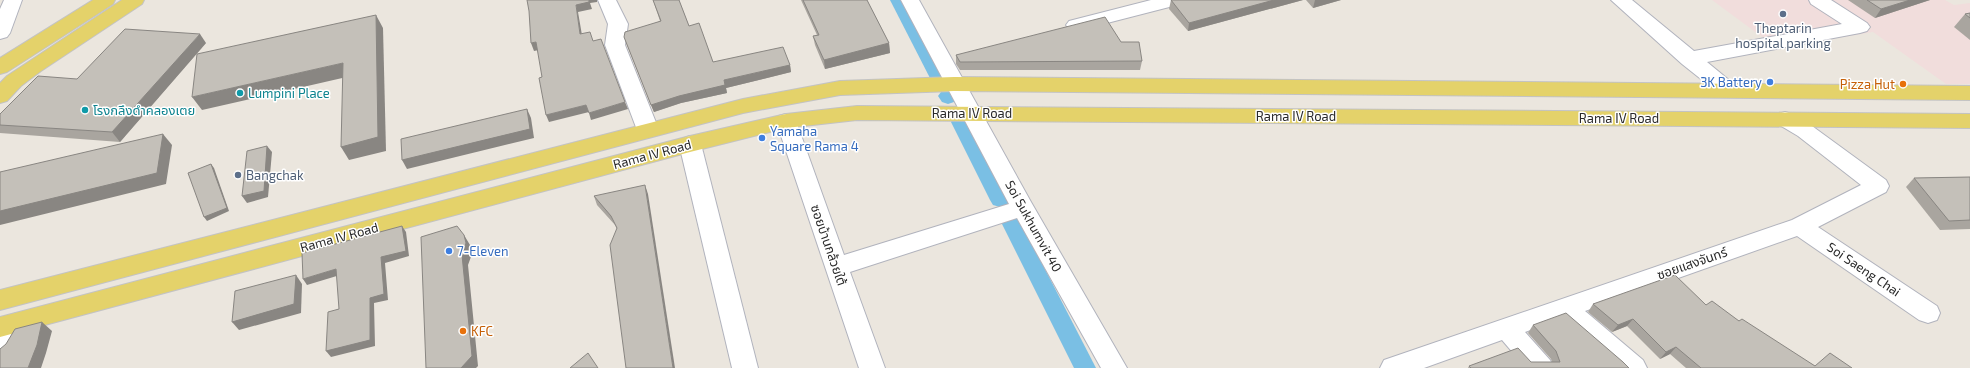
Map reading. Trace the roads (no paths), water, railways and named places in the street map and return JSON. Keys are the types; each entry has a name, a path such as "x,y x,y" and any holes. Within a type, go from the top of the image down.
{"main road":[{"path":"0,96 5,75 106,0"},
{"path":"5,75 135,0"},
{"name":"Rama IV Road","path":"0,300 743,106 840,88 954,84 1970,93"},
{"path":"1728,90 1785,119"},
{"name":"Rama IV Road","path":"8,325 690,144 786,121 857,113 1970,120"}],"street":[{"path":"1,27 13,0"},
{"path":"607,0 618,24 615,45 648,130"},
{"name":"Soi Sukhumvit 40","path":"910,0 950,58 954,84 1114,368"},
{"path":"1058,30 1174,0"},
{"path":"1620,0 1728,90"},
{"path":"1689,59 1860,26 1818,0"},
{"name":"ซอยแสงจันทร์","path":"1392,368 1800,226 1878,186 1805,131 1785,119"},
{"name":"ซอยบ้านกล้วยใต้","path":"786,121 872,368"},
{"path":"690,144 746,368"},
{"path":"836,267 1023,208"},
{"name":"Soi Saeng Chai","path":"1800,226 1928,313"},
{"path":"1565,308 1634,368"},
{"path":"0,351 12,335 8,325"},
{"path":"1507,328 1541,368"}],"waterway":[{"path":"898,0 938,78"},
{"path":"960,122 1000,200"},
{"path":"1008,216 1085,368"}],"place":[{"name":"Theptarin hospital parking","path":"1783,14"},
{"name":"3K Battery","path":"1770,82"},
{"name":"Pizza Hut","path":"1903,84"},
{"name":"Lumpini Place","path":"240,93"},
{"name":"โรงกลึงดำคลองเตย","path":"85,110"},
{"name":"Yamaha Square Rama 4","path":"762,138"},
{"name":"Bangchak","path":"238,175"},
{"name":"7-Eleven","path":"449,251"},
{"name":"KFC","path":"463,331"}]}
